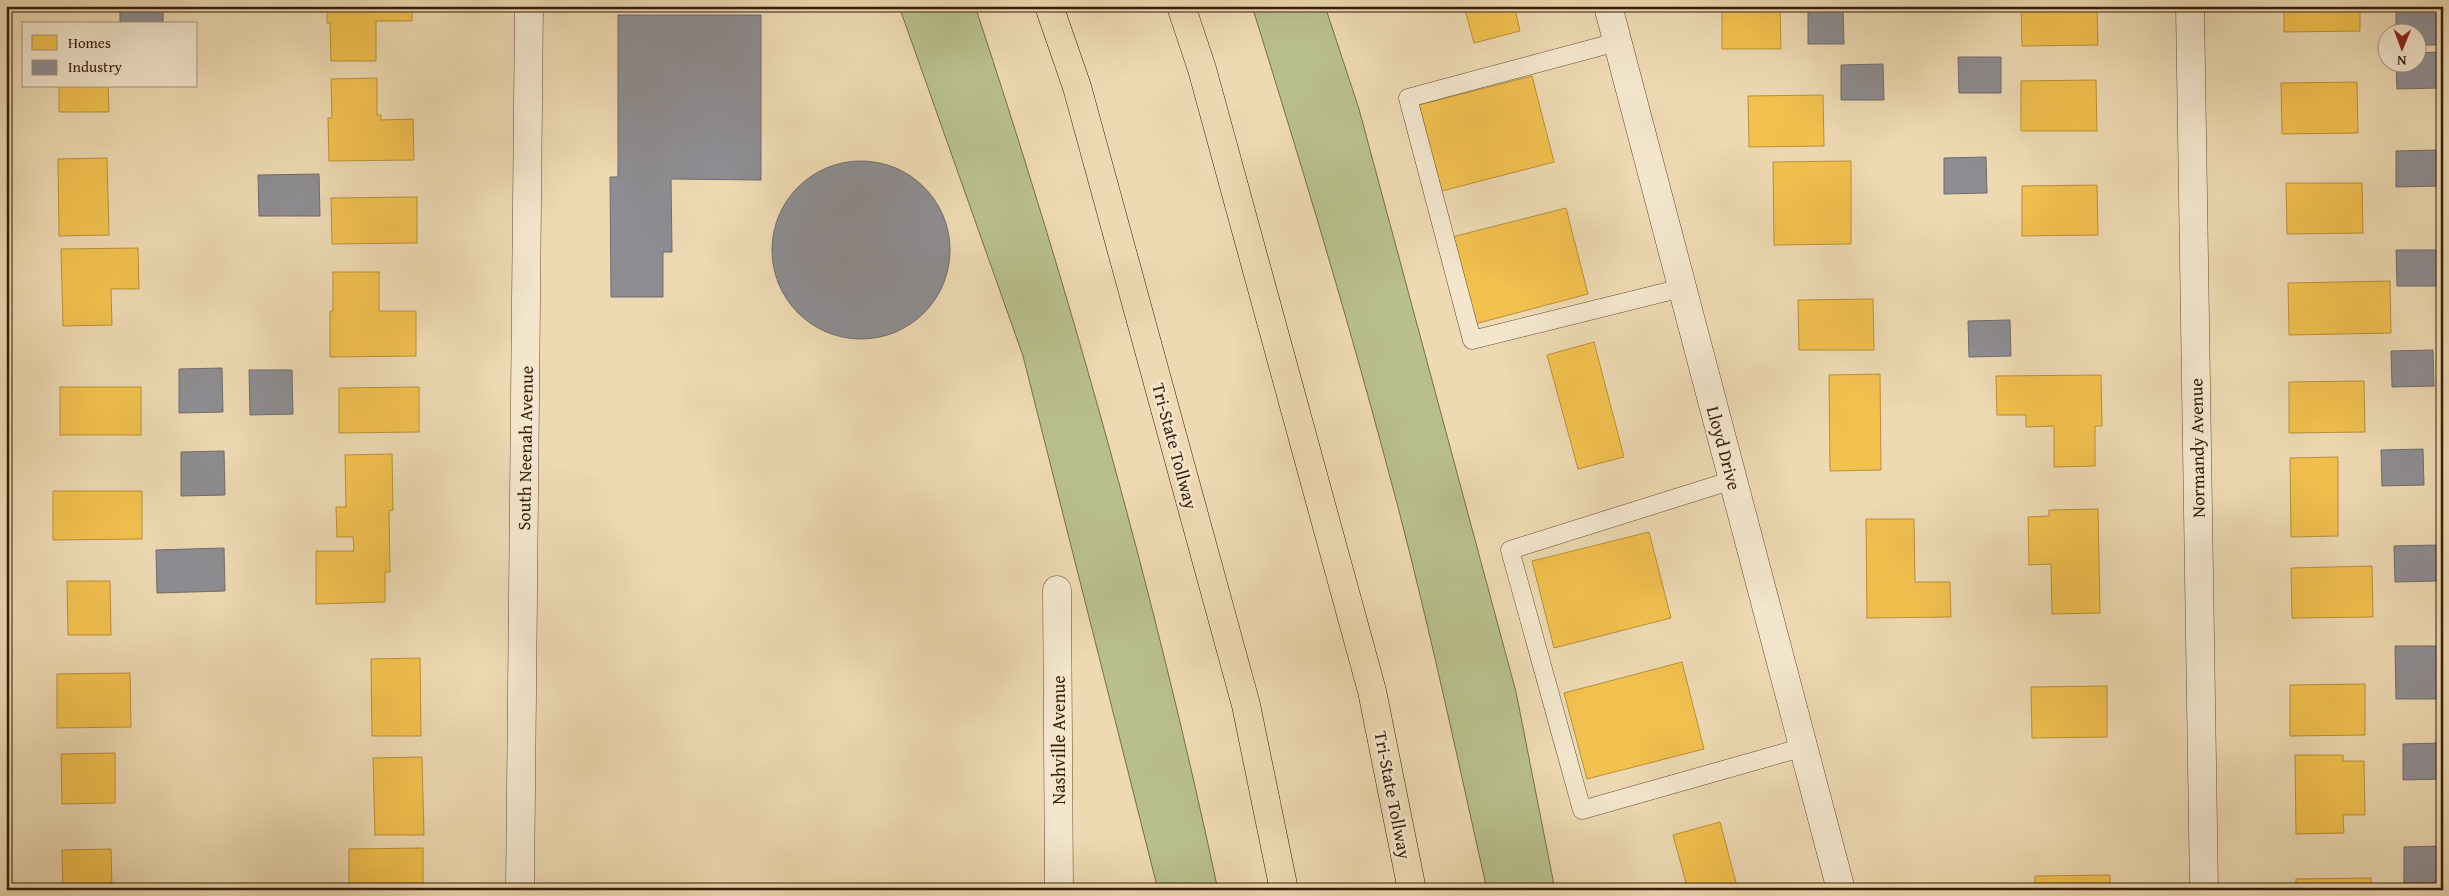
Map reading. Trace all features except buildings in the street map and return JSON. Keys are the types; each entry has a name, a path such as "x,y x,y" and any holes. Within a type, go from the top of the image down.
{"highway":[{"name":"Tri-State Tollway","path":"1049,6 1077,87 1246,705 1284,890"},
{"name":"Tri-State Tollway","path":"1181,6 1202,69 1372,691 1412,890"}],"street":[{"name":"South Neenah Avenue","path":"520,890 529,6"},
{"name":"Lloyd Drive","path":"1608,6 1841,890"},
{"name":"Normandy Avenue","path":"2190,6 2204,890"},
{"name":"Nashville Avenue","path":"1057,590 1059,890"}],"lane":[{"path":"1617,42 1408,98 1410,107 1472,340 1682,288"},
{"path":"1733,480 1510,550 1582,810 1804,747"}],"green space":[{"path":"899,6 975,6 1044,224 1108,445 1167,667 1218,890 1158,890 1023,356"},
{"path":"1252,6 1325,6 1359,109 1516,692 1555,890 1487,890 1438,670 1398,505 1336,284"}]}
